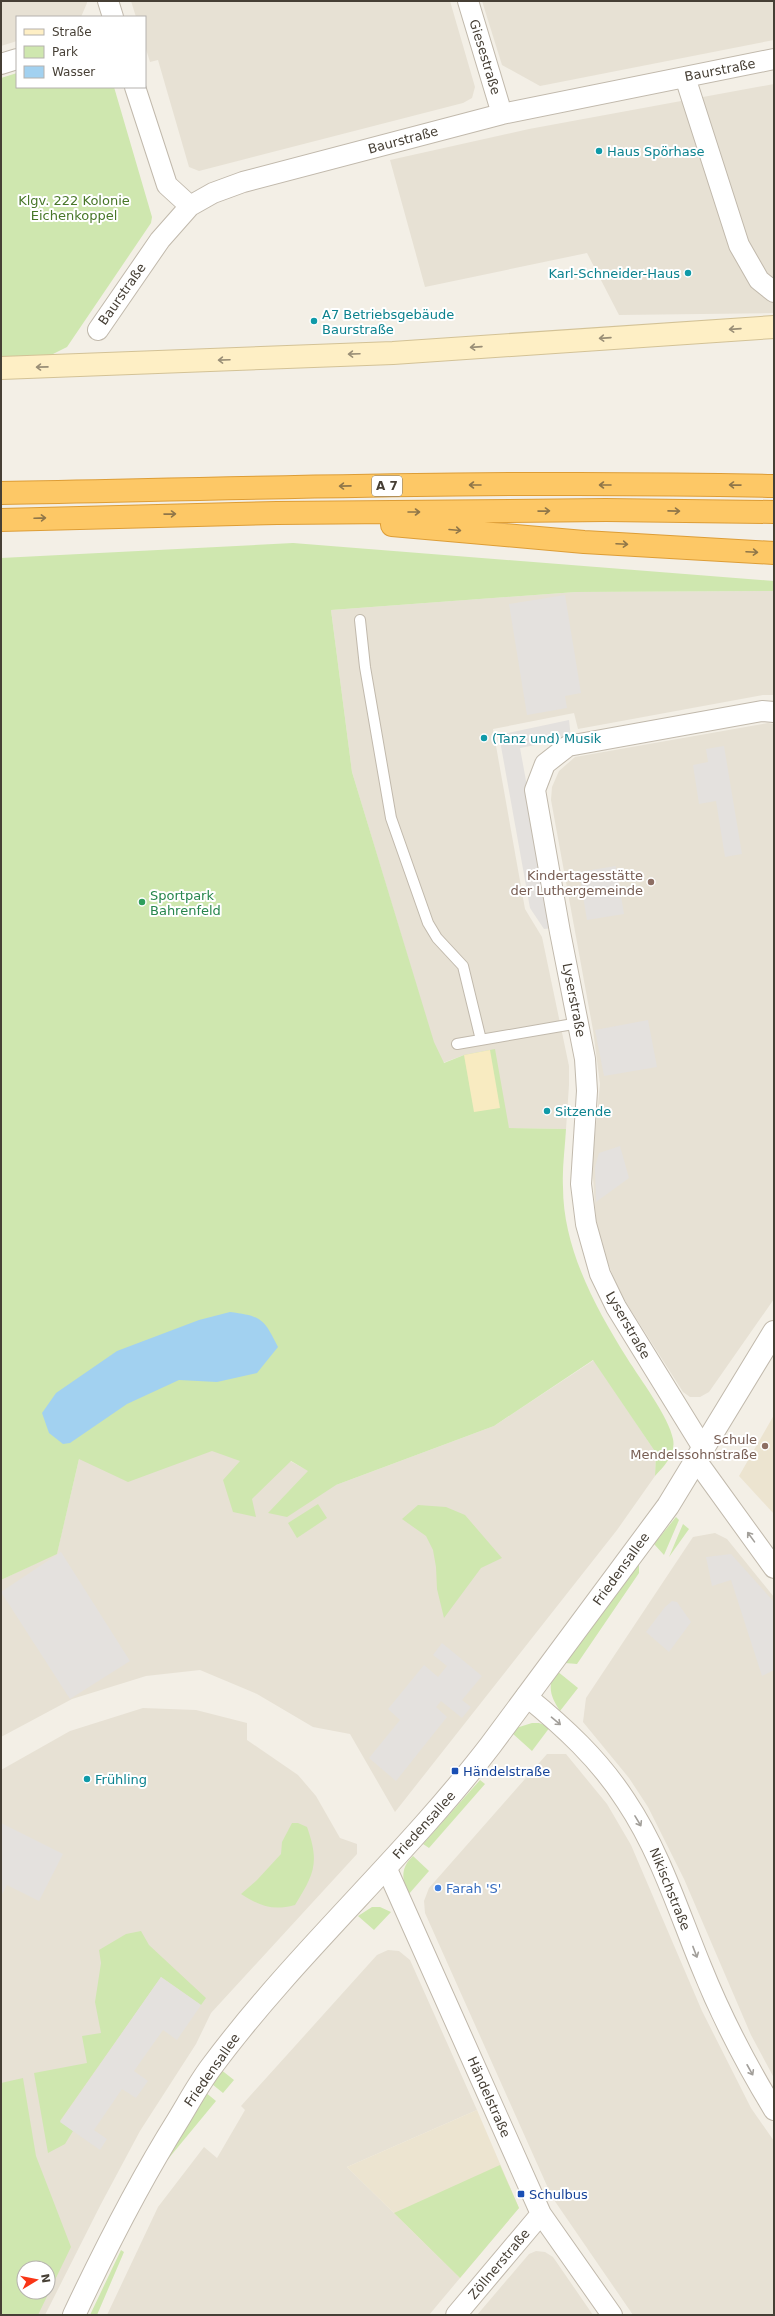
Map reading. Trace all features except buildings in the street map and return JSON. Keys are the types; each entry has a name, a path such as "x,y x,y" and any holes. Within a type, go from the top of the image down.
{"highway":[{"name":"A 7","path":"1,493 410,485 690,484 774,486"},
{"name":"A 7","path":"1,520 277,513 606,510 774,512"},
{"path":"277,513 584,542 774,553"}],"main road":[{"path":"1,368 393,353 774,327"}],"street":[{"path":"108,1 113,16"},
{"name":"Giesestraße","path":"468,1 502,114"},
{"path":"1,64 16,59"},
{"name":"Baurstraße","path":"98,330 160,240 190,206 213,193 243,182 502,114 774,59"},
{"path":"685,77 738,245 759,280 774,292"},
{"path":"135,88 167,185 190,206"},
{"name":"Lyserstraße","path":"774,712 755,712 568,746 545,764 538,780 536,800 585,1059 587,1091 581,1184 582,1202 591,1245 600,1274 616,1307 699,1454 774,1568"},
{"name":"Friedensallee","path":"74,2315 120,2218 211,2067 242,2027 465,1779 526,1696 554,1662 668,1506 774,1332"},
{"name":"Nikischstraße","path":"526,1696 559,1723 602,1767 627,1802 645,1832 655,1850 705,1977 728,2026 774,2110"},
{"name":"Händelstraße","path":"386,1867 542,2214 612,2315"},
{"name":"Zöllnerstraße","path":"456,2315 542,2214"}],"lane":[{"path":"360,620 365,667 391,818 428,923 437,938 452,952 463,966 481,1040"},
{"path":"457,1044 579,1023"}],"shaded area":[{"path":"1,1 87,1 81,16 16,16 16,41 1,46"},
{"path":"131,1 450,1 475,87 472,98 463,103 199,171 189,167 158,60 150,62 146,49 146,16 136,16"},
{"path":"482,1 774,1 774,40 540,86 502,65"},
{"path":"774,84 774,313 619,315 587,253 425,287 390,160 529,129"},
{"path":"774,591 774,695 763,695 578,729 574,713 493,729 525,909 542,937 569,1066 566,1129 509,1128 464,1055 440,1064 352,772 331,610 576,592"},
{"path":"565,595 581,693 565,696 567,708 527,715 509,604"},
{"path":"569,720 571,738 520,748 553,928 544,929 530,908 499,735"},
{"path":"768,723 774,724 774,1299 709,1392 700,1397 690,1397 683,1392 620,1293 603,1251 596,1221 592,1164 600,1084 593,1030 551,800 552,787 559,771 575,757"},
{"path":"724,746 742,854 725,857 716,801 699,804 693,765 708,762 706,749"},
{"path":"616,866 624,914 587,920 579,872"},
{"path":"648,1020 657,1067 604,1076 595,1030"},
{"path":"620,1146 629,1178 596,1202 595,1167 599,1153"},
{"path":"594,1360 656,1453 655,1476 617,1530 395,1812 350,1734 313,1727 257,1694 200,1670 146,1676 72,1699 1,1737 1,1580 57,1553 79,1459 211,1420 336,1485 494,1426"},
{"name":"Schule Mendelssohnstraße","path":"774,1415 774,1514 739,1476"},
{"path":"715,1533 727,1539 774,1597 774,2078 751,2035 684,1879 648,1807 629,1778 583,1722 586,1698 693,1537"},
{"path":"61,1552 130,1661 70,1699 1,1592"},
{"path":"731,1554 774,1602 774,1670 762,1676 731,1580 712,1586 706,1557"},
{"path":"672,1601 677,1602 691,1622 669,1652 646,1632 665,1607"},
{"path":"442,1643 482,1676 462,1700 471,1707 462,1718 441,1701 436,1707 447,1717 396,1781 369,1758 400,1720 388,1709 424,1665 438,1677 447,1666 433,1655"},
{"path":"143,1708 196,1710 247,1723 247,1740 298,1775 316,1796 340,1838 357,1844 357,1854 211,2013 196,2044 140,2131 56,2293 56,2260 16,2260 16,2300 53,2300 45,2315 1,2315 1,1770 70,1731"},
{"path":"547,1754 566,1754 607,1804 631,1845 702,2011 751,2108 774,2141 774,2315 633,2315 552,2197 425,1913 424,1901 429,1888"},
{"path":"1,1823 63,1854 39,1901 7,1885 1,1896"},
{"path":"388,1950 399,1951 410,1960 477,2110 347,2167 460,2278 429,2315 107,2315 158,2207 204,2147 217,2158 245,2110 241,2106 377,1955"},
{"path":"161,1977 201,2005 177,2040 163,2030 134,2071 148,2081 136,2098 122,2089 94,2130 107,2139 100,2150 60,2122"},
{"path":"477,2110 519,2208 460,2278 347,2167"},
{"path":"536,2251 545,2252 553,2257 593,2315 477,2315 529,2254"}],"green space":[{"name":"Klgv. 222 Kolonie Eichenkoppel","path":"16,73 16,88 114,88 152,217 151,223 67,347 43,359 1,360 1,78"},
{"path":"293,543 774,581 774,591 576,592 331,610 352,772 434,1042 444,1063 464,1055 495,1049 509,1128 566,1129 563,1173 564,1210 568,1232 575,1254 593,1298 615,1339 666,1420 673,1439 673,1450 669,1459 655,1476 656,1453 593,1360 494,1426 336,1485 287,1517 268,1513 308,1471 291,1461 252,1499 256,1517 233,1512 223,1480 240,1461 212,1451 128,1482 79,1459 57,1554 1,1580 1,558"},
{"path":"318,1504 327,1518 297,1538 288,1523"},
{"path":"418,1505 446,1507 465,1515 502,1558 481,1568 444,1618 437,1589 436,1567 433,1550 426,1536 402,1519"},
{"path":"676,1517 679,1520 664,1555 654,1544"},
{"path":"683,1524 689,1529 669,1557"},
{"path":"639,1561 639,1573 577,1664 565,1663"},
{"path":"557,1671 578,1688 560,1711 554,1701 551,1691 552,1682"},
{"path":"532,1723 539,1723 550,1727 532,1751 512,1733 516,1728"},
{"path":"480,1780 485,1784 429,1848 423,1844"},
{"path":"292,1823 298,1823 307,1827 311,1839 314,1859 311,1876 307,1885 295,1905 280,1908 254,1902 241,1894 257,1880 281,1854 282,1842"},
{"path":"413,1856 429,1871 408,1895 404,1884 403,1874 406,1865"},
{"path":"372,1907 380,1907 391,1912 374,1930 358,1916"},
{"path":"141,1931 149,1945 206,1998 201,2005 161,1977 60,2121 73,2131 65,2144 48,2153 34,2073 87,2063 82,2036 101,2033 95,2002 101,1963 99,1950 126,1934"},
{"path":"220,2069 234,2080 223,2093 212,2084"},
{"path":"23,2078 36,2156 71,2247 56,2278 56,2260 16,2260 16,2300 45,2300 38,2315 1,2315 1,2083"},
{"path":"205,2092 216,2101 159,2170"},
{"path":"500,2165 519,2208 460,2278 394,2213"},
{"path":"121,2250 124,2252 97,2315 90,2315"}],"sand":[{"path":"490,1050 500,1108 474,1112 464,1055"}],"water":[{"path":"230,1312 249,1315 261,1320 269,1330 278,1347 257,1373 217,1382 179,1380 127,1404 70,1443 63,1444 49,1433 42,1413 56,1393 117,1351 199,1320"}],"place":[{"name":"Haus Spörhase","path":"599,151"},
{"name":"Karl-Schneider-Haus","path":"688,273"},
{"name":"A7 Betriebsgebäude Baurstraße","path":"314,321"},
{"name":"(Tanz und) Musik","path":"484,738"},
{"name":"Kindertagesstätte der Luthergemeinde","path":"651,882"},
{"name":"Sportpark Bahrenfeld","path":"142,902"},
{"name":"Sitzende","path":"547,1111"},
{"name":"Schule Mendelssohnstraße","path":"765,1446"},
{"name":"Händelstraße","path":"455,1771"},
{"name":"Frühling","path":"87,1779"},
{"name":"Farah 'S'","path":"438,1888"},
{"name":"Schulbus","path":"521,2194"}]}
